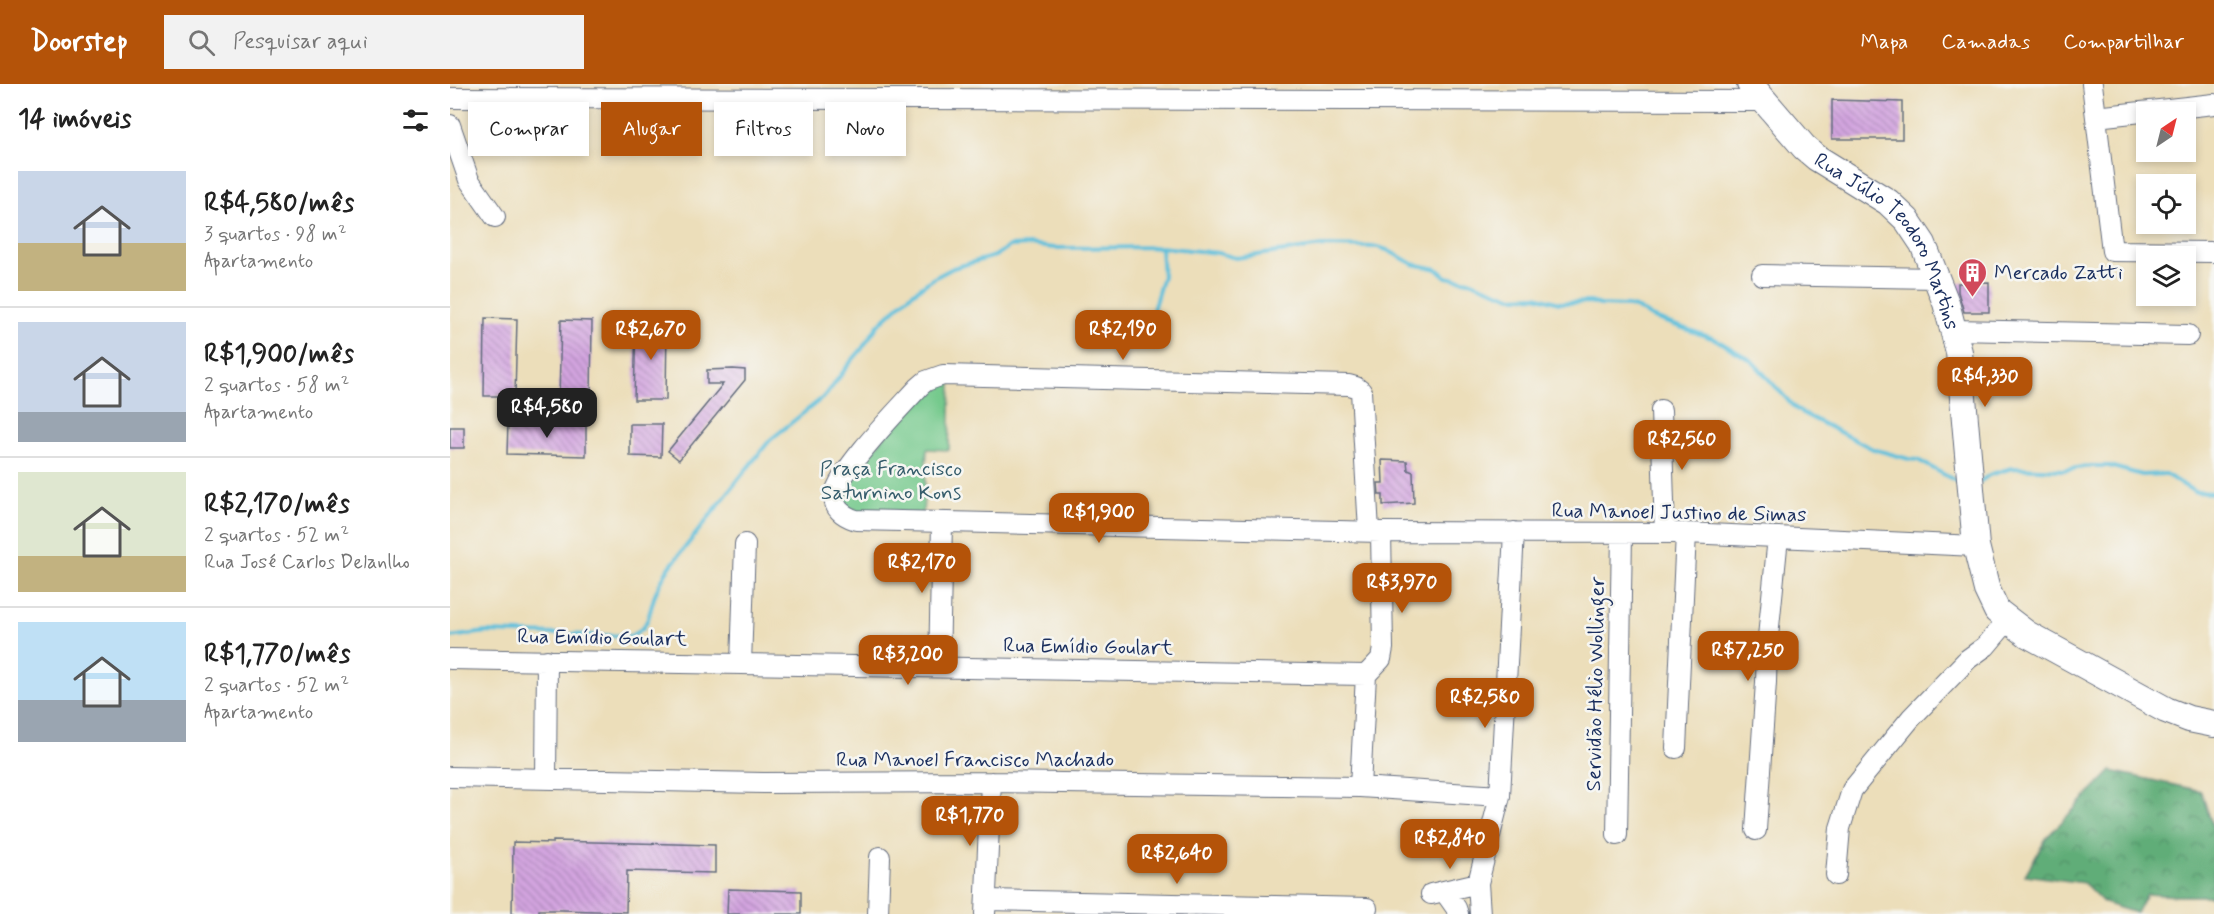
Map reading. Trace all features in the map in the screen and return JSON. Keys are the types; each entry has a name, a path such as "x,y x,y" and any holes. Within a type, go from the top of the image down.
{"main road":[{"name":"Rua Júlio Teodoro Martins","path":"1756,93 1792,135 1817,158 1882,198 1907,220 1923,244 1937,278 1959,352 1976,546 1991,601 1997,611 2007,621 2027,634 2166,710 2189,719 2214,724"}],"street":[{"path":"458,84 450,98 1756,93"},
{"path":"2092,84 2112,251 2214,252"},
{"path":"2096,117 2214,104"},
{"path":"450,125 469,180 495,217"},
{"path":"1761,274 1937,278"},
{"path":"1953,330 2188,335"},
{"name":"Rua Manoel Justino de Simas","path":"1375,532 1361,391 1349,385 943,375 934,377 919,387 845,473 838,484 835,501 842,514 856,520 1375,532 1686,533 1976,546"},
{"path":"1661,410 1665,533"},
{"path":"939,667 942,522"},
{"path":"1360,787 1366,675 1381,659 1383,648 1375,532"},
{"path":"1480,914 1478,883 1500,796 1514,532"},
{"name":"Servidão Hélio Wollinger","path":"1617,835 1622,533"},
{"path":"1676,748 1686,533"},
{"path":"1756,830 1767,647 1778,537"},
{"path":"741,664 745,544"},
{"path":"1836,875 1840,828 1852,790 1911,718 1968,659 1986,646 2007,621"},
{"name":"Rua Emídio Goulart","path":"450,659 1366,675"},
{"path":"546,779 547,660"},
{"name":"Rua Manoel Francisco Machado","path":"450,777 763,783 992,782 1360,787 1500,796"},
{"path":"992,782 986,907 1367,908"},
{"path":"878,914 880,857"},
{"path":"1458,914 1456,908 1437,892 1478,883"}],"green space":[{"name":"Praça Francisco Saturnino Kons","path":"951,383 949,450 927,449 923,514 858,514 843,507 844,485 924,389"},
{"path":"2111,771 2201,791 2214,830 2214,896 2146,894 2136,913 2104,903 2084,883 2025,875 2047,837"}],"building":[{"path":"1832,100 1902,102 1902,139 1832,139"},
{"name":"Mercado Zatti","path":"1989,282 1989,312 1964,312 1958,292 1958,283"},
{"path":"485,318 517,319 515,396 484,396"},
{"path":"561,320 592,321 591,399 559,398"},
{"path":"636,322 667,323 666,400 634,400"},
{"path":"707,370 745,370 745,380 679,460 668,451 723,384 707,384"},
{"path":"508,421 586,423 586,456 507,454"},
{"path":"630,424 662,424 661,457 630,456"},
{"path":"450,427 464,427 464,448 450,448"},
{"path":"1382,460 1407,461 1408,470 1413,472 1414,503 1383,505 1383,495 1379,495 1378,483 1383,483"},
{"path":"553,841 715,845 715,873 627,871 626,912 539,910 539,914 512,914 513,842 553,843"},
{"path":"728,889 801,891 801,914 727,914"}],"waterway":[{"path":"450,637 486,632 631,636 643,628 655,594 666,572 770,440 826,395 878,325 910,295 934,278 953,268 995,256 1010,246 1161,247 1218,253 1236,258 1322,246 1378,247 1413,264 1437,269 1446,277 1469,281 1511,297 1536,296 1559,303 1590,302 1600,305 1628,306 1639,309 1651,317 1715,339 1752,361 1795,408 1804,414 1873,449 1918,460 1961,484"},
{"path":"1153,310 1163,276 1161,247"},
{"path":"1981,481 1989,475 2012,468 2063,470 2109,466 2142,475 2165,474 2195,492 2214,493"}],"place":[{"name":"Mercado Zatti","path":"1973,298"}]}
